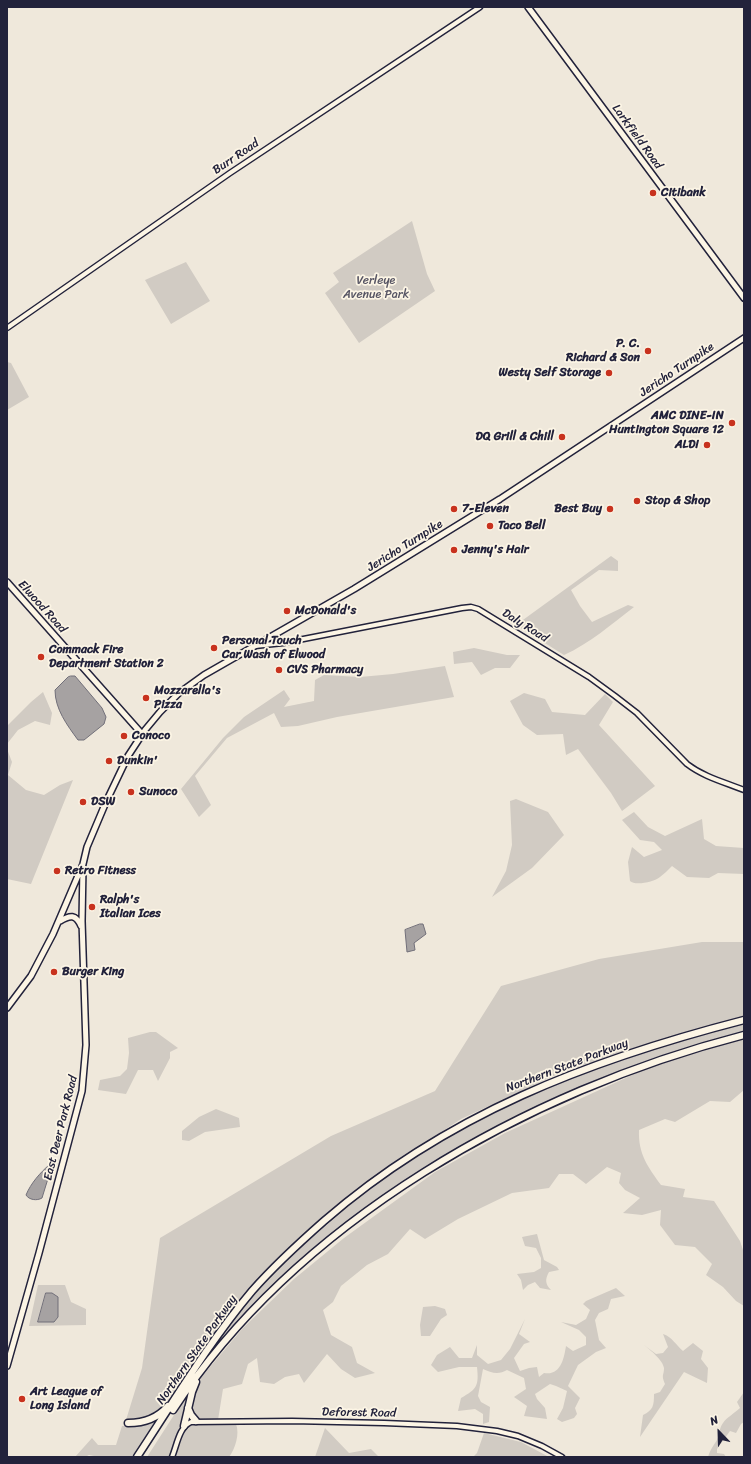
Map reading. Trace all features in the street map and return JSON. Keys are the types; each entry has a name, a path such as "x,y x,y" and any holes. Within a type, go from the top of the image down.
{"highway":[{"name":"Northern State Parkway","path":"138,1457 207,1351 232,1316 272,1270 295,1247 332,1214 367,1186 440,1137 479,1115 554,1081 653,1046 744,1020"},
{"name":"Northern State Parkway","path":"142,1457 182,1396 215,1354 266,1297 315,1252 376,1205 441,1162 519,1119 589,1087 666,1058 744,1035"},
{"path":"184,1426 195,1383 215,1354"},
{"path":"128,1423 145,1421 158,1415 182,1389"},
{"path":"188,1407 196,1422"}],"main road":[{"name":"Larkfield Road","path":"528,7 744,298"},
{"name":"Jericho Turnpike","path":"83,864 87,847 128,756 142,734 160,712 188,685 360,585 503,497 744,338"},
{"name":"Elwood Road","path":"7,582 142,734"},
{"path":"7,1008 33,973 60,921 83,864"},
{"name":"East Deer Park Road","path":"7,1366 33,1277 82,1091 86,1045 82,929 83,864"},
{"path":"60,921 69,916 72,917 79,923 82,929"}],"street":[{"name":"Burr Road","path":"7,328 230,172 480,7"},
{"name":"Daly Road","path":"255,646 278,644 462,608 471,607 478,609 589,677 615,696 637,713 687,764 696,771 705,776 744,790"},
{"name":"Deforest Road","path":"184,1426 196,1422 384,1423 457,1426 498,1431 518,1436 542,1446 562,1457"},
{"path":"172,1457 184,1426"}],"green space":[{"name":"Verleye Avenue Park","path":"412,221 427,274 435,291 359,343 325,293 339,282 333,273"},
{"path":"186,262 210,301 171,324 145,280"},
{"path":"7,362 11,363 29,397 7,410"},
{"path":"611,556 618,561 618,571 599,570 571,590 580,606 592,622 628,605 634,607 600,633 583,645 564,655 516,625"},
{"path":"474,648 507,655 520,655 510,668 495,668 481,675 472,662 454,664 453,652"},
{"path":"445,666 454,697 337,717 298,726 281,727 274,713 227,738 195,776 211,805 199,817 181,789 223,738 244,717 284,690 290,699 284,707 314,701 315,680 324,675 360,677 393,674"},
{"path":"43,692 52,713 50,725 35,721 18,730 7,744 7,726"},
{"path":"524,693 545,699 552,712 585,715 605,694 613,702 599,725 655,786 622,811 611,793 578,749 566,755 563,734 537,735 523,725 510,701"},
{"path":"7,749 12,762 8,775 26,790 44,795 60,785 73,780 31,884 7,879"},
{"path":"516,799 548,812 564,835 532,868 492,897 506,871 512,845 510,801"},
{"path":"634,812 648,827 665,836 702,819 704,839 716,846 744,848 744,874 718,873 709,878 687,877 672,866 660,877 645,883 630,881 628,862 632,847 644,857 662,850 654,842 640,840 622,820"},
{"path":"702,942 744,942 744,1019 655,1042 562,1072 461,1119 365,1183 319,1220 272,1265 217,1332 164,1409 141,1420 126,1420 142,1368 160,1238 331,1136 435,1091 501,986 599,959"},
{"path":"744,1024 744,1034 652,1061 500,1127 349,1223 219,1345 193,1377 206,1356 237,1314 279,1266 377,1182 445,1137 526,1095 628,1057 671,1043"},
{"path":"150,1032 156,1032 178,1048 170,1052 170,1058 158,1081 153,1070 138,1070 126,1094 98,1090 100,1080 120,1076 127,1069 129,1053 128,1038"},
{"path":"744,1039 744,1090 730,1102 710,1101 675,1122 665,1119 639,1130 639,1139 645,1160 661,1185 685,1189 683,1197 714,1201 740,1241 744,1253 744,1306 736,1301 723,1287 706,1275 712,1264 695,1247 675,1245 660,1225 661,1210 642,1215 623,1213 640,1198 625,1190 619,1183 621,1173 607,1167 586,1184 573,1174 559,1174 549,1188 512,1193 458,1219 425,1239 410,1229 388,1254 367,1265 341,1286 333,1302 323,1310 331,1335 352,1347 357,1363 375,1373 355,1378 341,1369 327,1354 304,1383 299,1374 285,1377 274,1384 260,1382 257,1358 248,1364 242,1384 223,1389 218,1420 198,1420 191,1412 191,1403 198,1381 243,1328 294,1279 344,1238 435,1172 505,1133 641,1071 692,1053"},
{"path":"216,1109 239,1118 240,1127 205,1132 189,1141 182,1140 182,1131 199,1117"},
{"path":"537,1234 544,1260 557,1267 559,1270 549,1272 546,1279 551,1290 540,1288 535,1282 528,1285 523,1290 521,1280 517,1274 534,1272 541,1268 541,1258 536,1248 525,1246 522,1237"},
{"path":"38,1285 65,1285 71,1302 86,1309 86,1325 29,1326"},
{"path":"616,1288 625,1296 611,1299 608,1309 599,1313 595,1320 599,1340 606,1348 596,1352 578,1365 568,1386 580,1398 575,1408 577,1414 574,1418 562,1422 557,1419 563,1408 567,1391 550,1384 535,1394 537,1399 545,1408 547,1419 524,1416 527,1406 514,1397 526,1389 524,1378 507,1370 501,1373 495,1373 483,1369 478,1396 481,1402 490,1407 489,1422 483,1424 483,1414 475,1409 458,1411 461,1398 471,1392 476,1386 478,1379 477,1367 459,1367 438,1372 431,1365 437,1355 450,1347 459,1358 472,1358 477,1345 477,1355 488,1364 501,1360 510,1349 525,1319 519,1334 530,1342 524,1344 514,1358 520,1371 537,1367 539,1377 544,1373 554,1372 563,1361 566,1346 573,1351 586,1345 586,1337 579,1330 561,1322 576,1325 586,1319 590,1310 583,1304 586,1301"},
{"path":"435,1306 445,1309 447,1315 441,1319 430,1336 421,1336 420,1325 423,1307"},
{"path":"663,1334 671,1339 683,1351 693,1343 703,1351 701,1359 708,1368 707,1383 684,1372 640,1437 643,1415 652,1407 654,1402 654,1394 660,1392 665,1384 663,1377 663,1365 656,1355 644,1345 656,1354 663,1353 668,1347"},
{"path":"190,1390 191,1391 180,1431 170,1457 147,1457"},
{"path":"744,1392 744,1422 741,1424 736,1433 730,1431 717,1449 717,1453 724,1454 726,1457 708,1457 717,1440 722,1425 740,1408 737,1402"},
{"path":"161,1416 136,1457 99,1457 89,1455 85,1457 75,1457 92,1438 98,1445 116,1445 122,1426 135,1425"},
{"path":"196,1424 236,1424 236,1441 229,1457 176,1457 180,1441 184,1433 191,1426"},
{"path":"325,1428 349,1453 371,1449 379,1457 315,1457"},
{"path":"484,1433 521,1442 549,1457 473,1457 477,1453"}],"shaded area":[{"path":"75,676 102,708 106,717 104,724 84,740 78,740 62,716 57,704 55,690 68,677"},
{"path":"423,924 426,934 414,943 415,950 407,952 405,930"},
{"path":"49,1165 50,1172 42,1198 36,1200 29,1198 26,1195 30,1186"},
{"path":"46,1293 52,1293 58,1297 58,1317 54,1322 38,1322"}],"place":[{"name":"Citibank","path":"653,193"},
{"name":"P. C. Richard & Son","path":"648,351"},
{"name":"Westy Self Storage","path":"609,373"},
{"name":"AMC DINE-IN Huntington Square 12","path":"732,423"},
{"name":"DQ Grill & Chill","path":"562,437"},
{"name":"ALDI","path":"707,445"},
{"name":"Stop & Shop","path":"637,501"},
{"name":"7-Eleven","path":"454,509"},
{"name":"Best Buy","path":"610,509"},
{"name":"Taco Bell","path":"490,526"},
{"name":"Jenny's Hair","path":"454,550"},
{"name":"McDonald's","path":"287,611"},
{"name":"Personal Touch Car Wash of Elwood","path":"214,648"},
{"name":"Commack Fire Department Station 2","path":"41,657"},
{"name":"CVS Pharmacy","path":"279,670"},
{"name":"Mozzarella's Pizza","path":"146,698"},
{"name":"Conoco","path":"124,736"},
{"name":"Dunkin'","path":"109,761"},
{"name":"Sunoco","path":"131,792"},
{"name":"DSW","path":"83,802"},
{"name":"Retro Fitness","path":"57,871"},
{"name":"Ralph's Italian Ices","path":"92,907"},
{"name":"Burger King","path":"54,972"},
{"name":"Art League of Long Island","path":"22,1399"}]}
